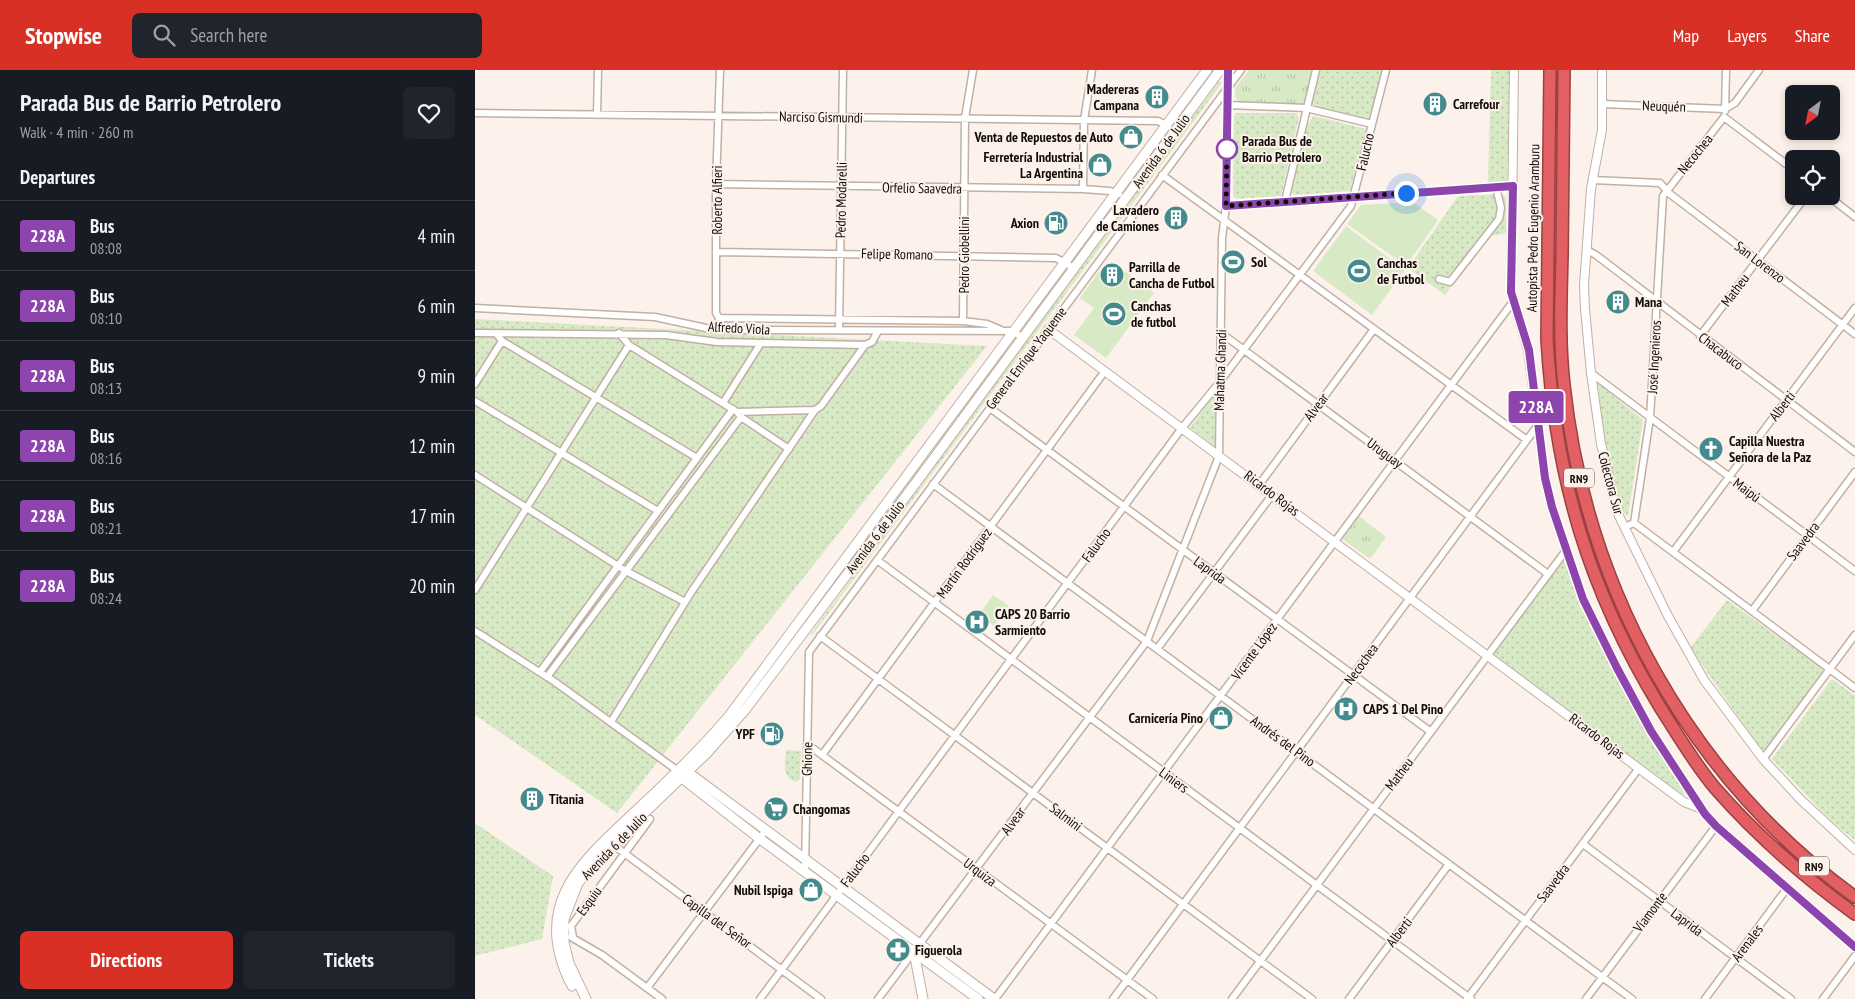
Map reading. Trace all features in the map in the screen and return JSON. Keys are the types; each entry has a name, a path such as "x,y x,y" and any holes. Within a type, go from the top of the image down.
{"highway":[{"name":"Autopista Pedro Eugenio Aramburu","path":"1550,70 1547,339 1549,384 1559,456 1570,500 1591,566 1607,608 1636,666 1679,739 1714,786 1774,849 1855,914"},
{"name":"Autopista Pedro Eugenio Aramburu","path":"1564,70 1561,358 1583,498 1606,567 1620,603 1654,673 1680,716 1718,769 1775,832 1817,869 1855,898"}],"main road":[{"name":"Avenida 6 de Julio","path":"586,999 569,964 563,937 564,919 573,894 589,869 681,772 735,708 1009,331 1065,262 1207,70"},
{"name":"Avenida 6 de Julio","path":"580,999 565,972 556,943 556,924 563,896 588,857 681,772 745,710 1023,338 1220,70"},
{"path":"681,772 766,830 842,887 978,999"},
{"path":"681,772 760,839 836,895 995,999"},
{"path":"917,948 923,999"}],"street":[{"path":"597,114 598,70"},
{"name":"Roberto Alfieri","path":"719,329 719,318 716,313 716,184 720,70"},
{"name":"Pedro Modarelli","path":"839,330 843,70"},
{"name":"Pedro Giobellini","path":"963,321 965,118 973,70"},
{"path":"1083,190 1084,120 1092,70"},
{"name":"Mahatma Ghandi","path":"1147,641 1219,454 1222,238 1226,206 1228,70"},
{"name":"General Enrique Yaqueme","path":"812,647 1241,70"},
{"path":"1285,202 1316,70"},
{"name":"Falucho","path":"760,999 1124,507 1351,206 1386,70"},
{"path":"1514,70 1510,279 1512,303 1529,350 1548,492 1583,599 1651,731 1702,809 1716,826 1855,947"},
{"name":"Colectora Sur","path":"1602,70 1600,147 1592,180 1585,309 1591,373 1604,456 1617,512 1668,616 1704,680 1763,759 1801,800 1855,850"},
{"path":"1726,70 1724,118 1785,163"},
{"path":"1725,109 1735,103 1759,70"},
{"name":"Neuquén","path":"1602,104 1725,109"},
{"path":"1228,106 1306,108 1372,124"},
{"name":"Narciso Gismundi","path":"475,113 1158,120 1166,125"},
{"name":"Necochea","path":"1666,190 1724,118"},
{"path":"1162,175 1527,440"},
{"name":"San Lorenzo","path":"1592,180 1655,181 1855,334"},
{"name":"Orfelio Saavedra","path":"716,184 1083,190 1116,193 1127,197"},
{"path":"1226,206 1513,186"},
{"path":"1439,279 1450,282 1499,219 1501,208 1496,187"},
{"name":"José Ingenieros","path":"1634,523 1650,418 1662,202 1666,190"},
{"name":"Matheu","path":"1700,336 1799,205"},
{"path":"1840,205 1855,217"},
{"name":"Chacabuco","path":"1587,250 1597,255 1700,336 1855,452"},
{"name":"Felipe Romano","path":"717,252 1056,258 1074,268"},
{"name":"Vicente López","path":"995,999 1512,303"},
{"name":"Alfredo Viola","path":"475,308 655,317 719,329 1009,331"},
{"name":"Alberti","path":"1673,552 1855,308"},
{"name":"Alfredo Viola","path":"719,318 963,321 987,324 1023,338"},
{"name":"Ricardo Rojas","path":"1049,328 1684,802 1702,809"},
{"name":"Ricardo Rojas","path":"1049,328 1183,428"},
{"name":"Alvear","path":"1259,484 1374,329"},
{"path":"475,333 665,334 717,342 865,345 872,342 878,331"},
{"name":"Uruguay","path":"1221,332 1548,574"},
{"path":"496,333 502,341 697,458"},
{"path":"619,333 629,345 737,412 789,449"},
{"path":"475,384 502,341"},
{"path":"723,403 761,343"},
{"path":"475,590 629,345"},
{"path":"611,722 685,602 815,410 821,406 865,345"},
{"name":"Martín Rodríguez","path":"822,755 1105,371"},
{"name":"Maipú","path":"1591,373 1855,571"},
{"path":"475,401 658,511"},
{"name":"Laprida","path":"990,408 1431,732"},
{"path":"540,672 697,458 737,412 815,410"},
{"path":"547,677 626,571 737,412"},
{"name":"Necochea","path":"1113,999 1538,425"},
{"name":"Saavedra","path":"1752,610 1855,472"},
{"path":"475,475 626,571 685,602"},
{"name":"Andrés del Pino","path":"933,484 1632,999"},
{"name":"Ricardo Rojas","path":"1259,484 1336,541"},
{"path":"1157,649 1272,495"},
{"path":"1624,527 1634,523 1855,688"},
{"name":"Matheu","path":"1232,999 1490,656 1567,549"},
{"name":"Liniers","path":"877,560 1469,998"},
{"path":"475,632 540,672 681,772"},
{"path":"1763,759 1855,635"},
{"name":"Salmini","path":"820,636 1312,999"},
{"name":"Alvear","path":"878,999 977,870 1147,641"},
{"name":"Ghione","path":"805,872 808,656 812,647"},
{"name":"Urquiza","path":"807,744 1153,999"},
{"name":"Saavedra","path":"1469,998 1639,768"},
{"name":"Esquiu","path":"573,937 571,926 650,819"},
{"name":"Viamonte","path":"1585,999 1716,826"},
{"path":"647,988 766,830"},
{"name":"Capilla del Señor","path":"612,844 821,999"},
{"name":"Laprida","path":"1583,844 1791,999"},
{"name":"Alberti","path":"1349,999 1449,864"},
{"name":"Arenales","path":"1705,999 1788,887"},
{"path":"563,937 573,937 662,999"},
{"path":"1823,999 1855,956"}],"green space":[{"path":"1211,70 1215,70 1128,187 1127,185"},
{"path":"1249,70 1313,70 1305,104 1239,102 1235,97 1235,88"},
{"path":"1319,70 1382,70 1369,121 1310,106"},
{"path":"1491,70 1510,70 1507,182 1488,182"},
{"path":"1219,81 1222,83 813,634 809,636"},
{"path":"1236,113 1296,113 1299,117 1281,196 1236,199 1233,196 1234,115"},
{"path":"1314,116 1366,129 1350,191 1295,195 1292,192 1306,129"},
{"path":"1499,194 1506,197 1506,233 1487,237 1445,295 1408,268 1458,196"},
{"path":"1413,202 1438,220 1406,266 1347,224 1361,205"},
{"path":"1346,226 1405,270 1372,315 1313,271"},
{"path":"1122,269 1154,293 1106,358 1074,335 1094,308 1080,298 1100,270 1114,279"},
{"path":"475,319 987,346 617,813 475,715"},
{"path":"1006,349 1007,352 722,734 720,732"},
{"path":"1597,382 1643,420 1628,516 1624,514 1621,508 1606,445"},
{"path":"1215,394 1215,447 1190,427"},
{"path":"1359,516 1386,537 1370,559 1342,539"},
{"path":"1567,549 1583,599 1688,796 1682,794 1490,653"},
{"path":"993,595 1009,606 994,626 979,615"},
{"path":"1727,600 1824,670 1763,752 1690,648"},
{"path":"1832,679 1855,696 1855,840 1831,821 1772,759"},
{"path":"786,750 801,751 800,779 796,782 791,780 786,773"},
{"path":"475,823 553,876 542,939 475,956"}],"bus line":[{"name":"228A","path":"1228,70 1226,206 1513,186 1510,279 1512,303 1529,350 1548,492 1583,599 1651,731 1705,814 1716,826 1855,947"}],"place":[{"name":"Madereras Campana","path":"1157,97"},
{"name":"Carrefour","path":"1435,104"},
{"name":"Venta de Repuestos de Auto","path":"1131,137"},
{"name":"Parada Bus de Barrio Petrolero","path":"1227,149"},
{"name":"Ferretería Industrial La Argentina","path":"1100,165"},
{"name":"Lavadero de Camiones","path":"1176,218"},
{"name":"Axion","path":"1056,223"},
{"name":"Sol","path":"1233,262"},
{"name":"Canchas de Futbol","path":"1359,271"},
{"name":"Parrilla de Cancha de Futbol","path":"1112,275"},
{"name":"Mana","path":"1618,302"},
{"name":"Canchas de futbol","path":"1114,314"},
{"name":"Capilla Nuestra Señora de la Paz","path":"1711,449"},
{"name":"CAPS 20 Barrio Sarmiento","path":"977,622"},
{"name":"CAPS 1 Del Pino","path":"1346,709"},
{"name":"Carnicería Pino","path":"1221,718"},
{"name":"YPF","path":"772,734"},
{"name":"Titania","path":"532,799"},
{"name":"Changomas","path":"776,809"},
{"name":"Nubil Ispiga","path":"811,890"},
{"name":"Figuerola","path":"898,950"}],"route":[{"path":"1227,149 1226,206 1406,193"}]}
